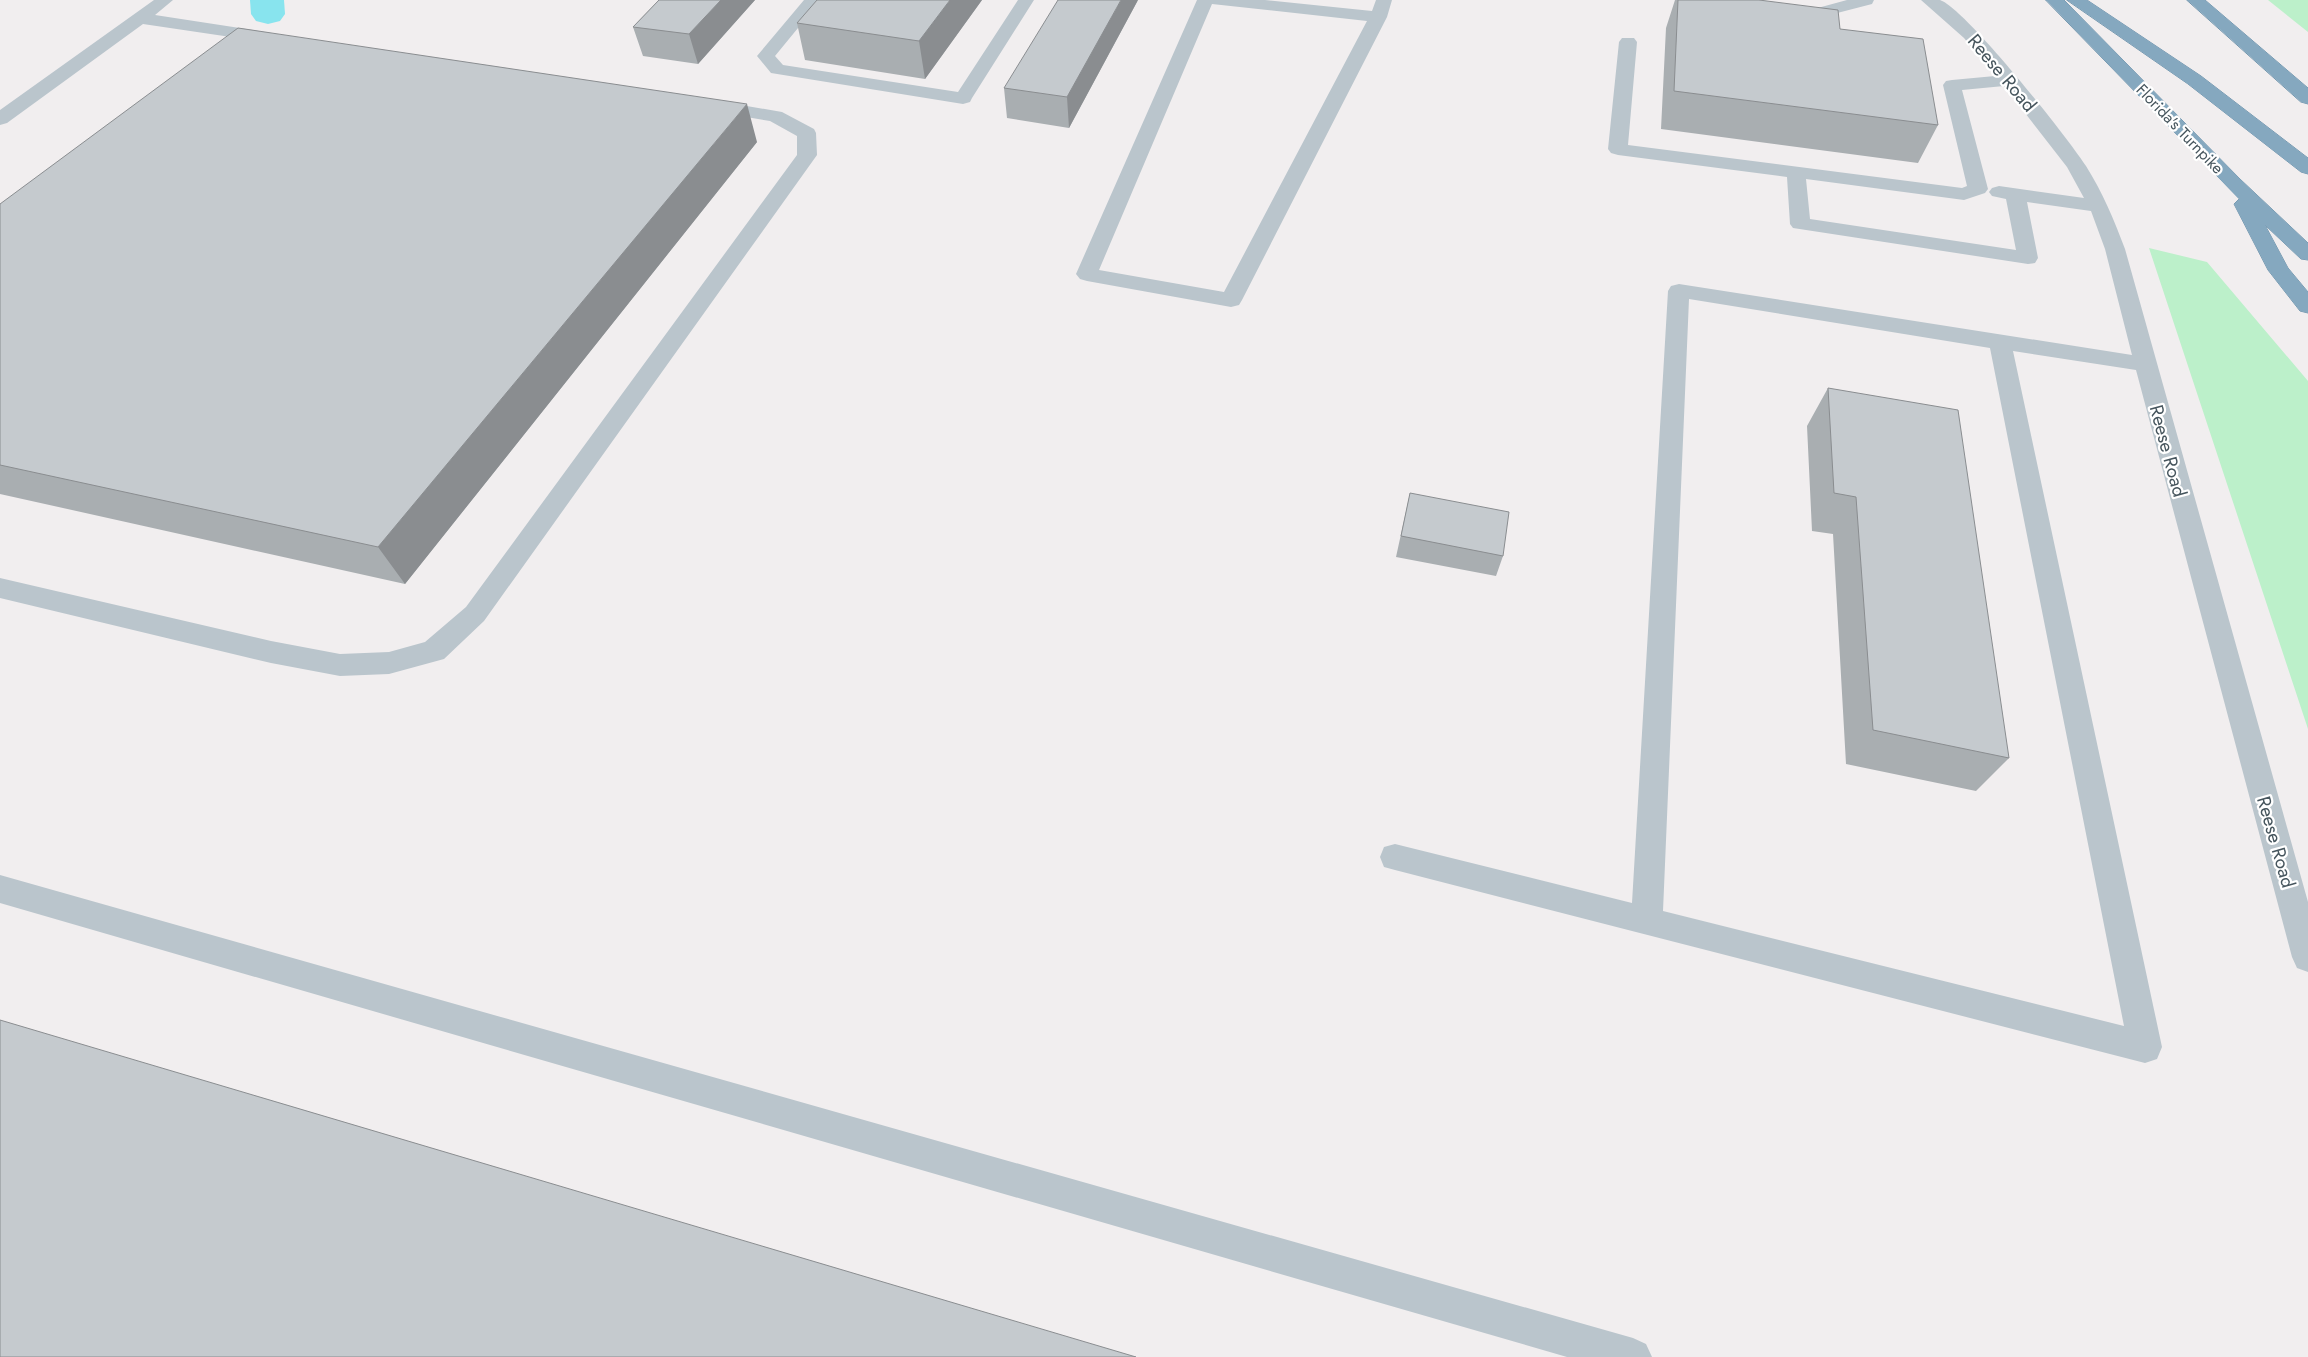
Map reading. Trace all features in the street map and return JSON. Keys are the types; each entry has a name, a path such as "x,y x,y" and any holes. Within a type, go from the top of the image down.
{"highway":[{"name":"Florida's Turnpike","path":"2054,0 2233,183 2308,254"},
{"path":"2075,0 2175,66 2251,122 2308,168"},
{"path":"2195,0 2308,98"},
{"path":"2233,183 2279,270 2308,306"}],"street":[{"path":"0,119 165,0"},
{"path":"813,0 766,56 777,69 963,98 1026,0"},
{"path":"1205,0 1087,274 1231,300 1381,8 1216,0"},
{"path":"1784,10 1814,14 1866,0"},
{"name":"Reese Road","path":"1929,0 1970,34 2009,80 2076,166 2099,206 2115,249 2144,364 2308,956"},
{"path":"140,18 284,40"},
{"path":"241,55 265,37"},
{"path":"1628,42 1618,149 1964,194 1978,189 2099,206"},
{"path":"1978,189 1952,85 2009,80"},
{"path":"0,588 271,652 340,665 389,663 434,651 475,614 807,155 807,133 775,116 696,104"},
{"path":"1796,172 1800,224 2028,258 2015,194"},
{"path":"1647,921 1679,291 2144,364"},
{"path":"1394,857 2145,1047 2000,342"},
{"path":"0,889 1633,1357"}],"green space":[{"path":"2268,0 2308,0 2308,32"},
{"path":"2149,248 2207,262 2308,381 2308,729"}],"building":[{"path":"659,0 721,0 689,34 633,27"},
{"path":"817,0 950,0 919,41 797,23"},
{"path":"1058,0 1121,0 1067,97 1004,88"},
{"path":"1678,0 1759,0 1838,10 1840,29 1923,39 1938,125 1674,91"},
{"path":"238,28 747,104 378,547 0,465 0,204"},
{"path":"1828,388 1958,410 2009,758 1873,730 1856,497 1834,493"},
{"path":"1410,493 1509,512 1503,556 1401,536"},
{"path":"0,1020 1136,1357 0,1357"}],"waterway":[{"path":"267,0 268,14"}]}
